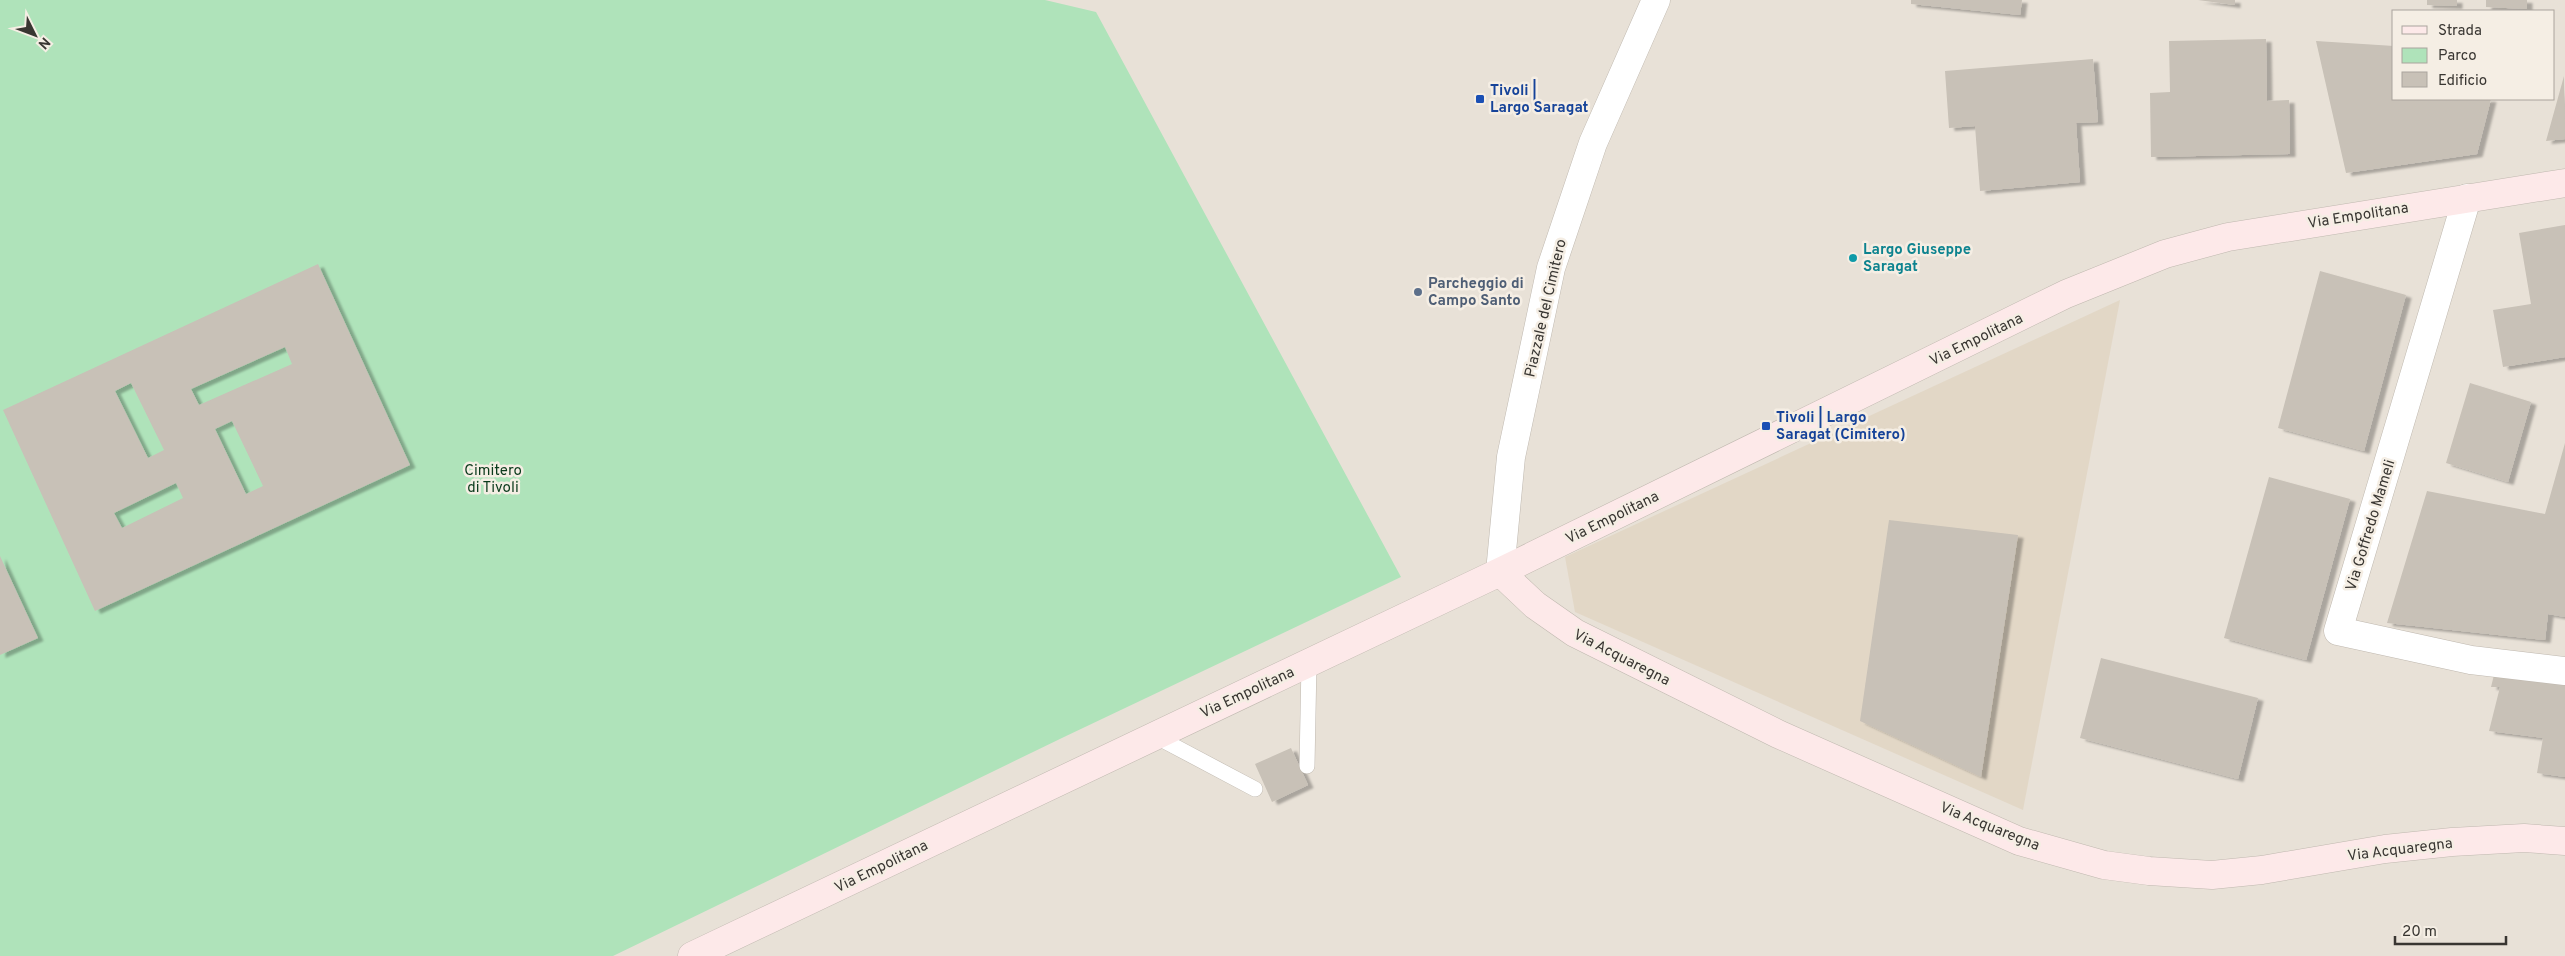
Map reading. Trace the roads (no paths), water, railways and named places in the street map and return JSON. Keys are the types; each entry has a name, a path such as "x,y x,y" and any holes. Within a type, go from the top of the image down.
{"main road":[{"name":"Via Empolitana","path":"692,956 1500,572 2066,294 2120,271 2187,247 2228,236 2565,183"},
{"name":"Via Acquaregna","path":"1500,572 1535,606 1582,638 1769,730 2019,841 2104,865 2149,872 2212,875 2262,870 2377,850 2452,842 2524,838 2565,841"}],"street":[{"name":"Piazzale del Cimitero","path":"1500,572 1511,458 1551,268 1579,178 1600,125 1656,0"},
{"name":"Via Goffredo Mameli","path":"2467,198 2338,631 2471,660 2565,671"}],"lane":[{"path":"1307,766 1309,662"},
{"path":"1155,736 1255,789"}],"place":[{"name":"Tivoli | Largo Saragat","path":"1480,99"},
{"name":"Largo Giuseppe Saragat","path":"1853,258"},
{"name":"Parcheggio di Campo Santo","path":"1418,292"},
{"name":"Tivoli | Largo Saragat (Cimitero)","path":"1766,426"}],"park label":[{"name":"Cimitero di Tivoli","path":"493,478"}]}
